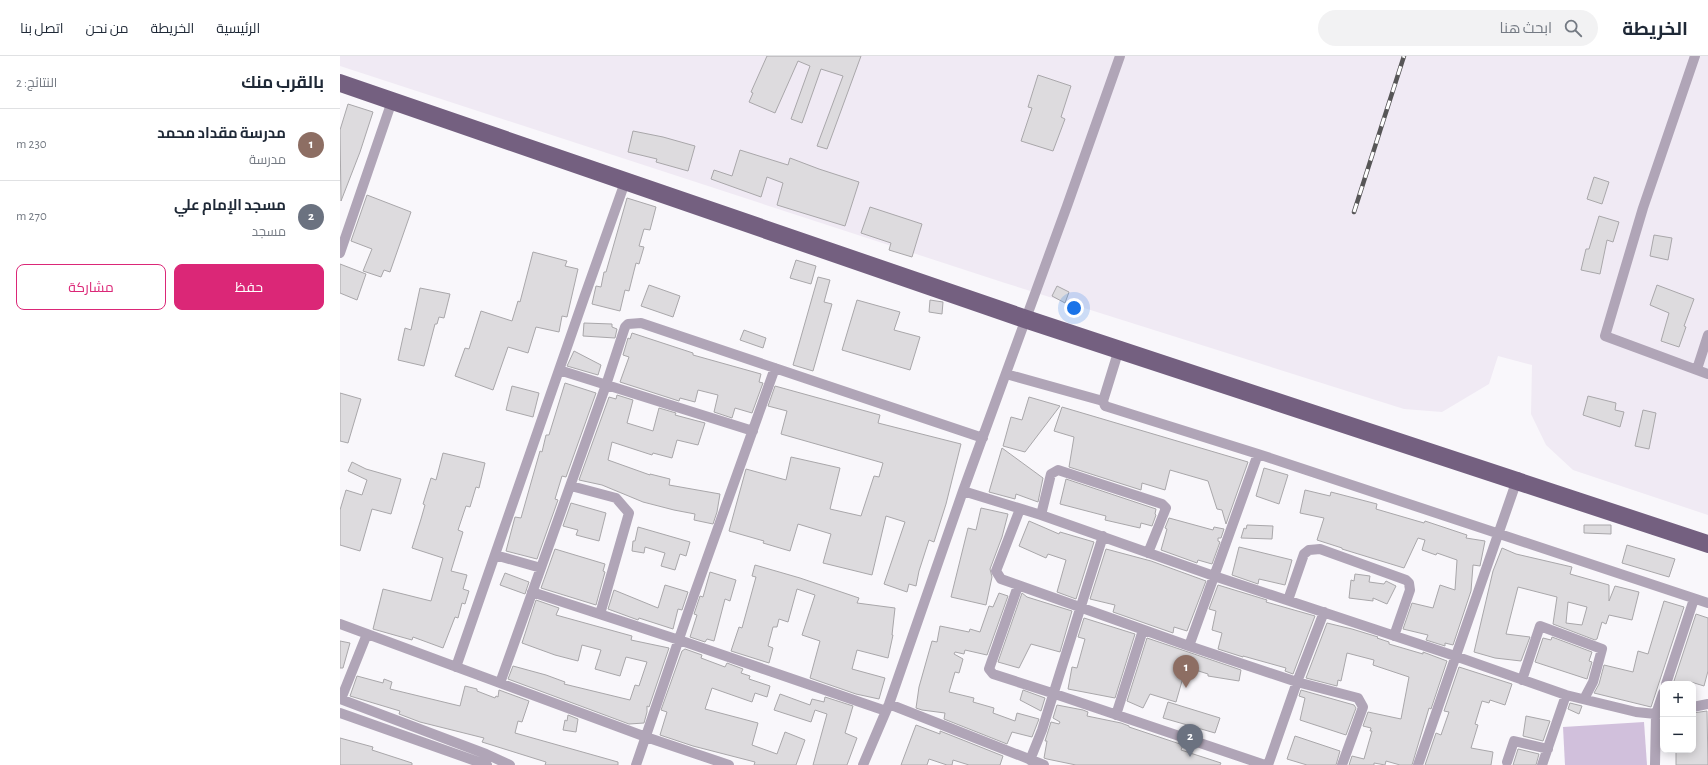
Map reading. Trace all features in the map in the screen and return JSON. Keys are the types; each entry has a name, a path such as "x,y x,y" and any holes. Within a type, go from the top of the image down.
{"main road":[{"path":"340,78 1026,319"},
{"path":"340,87 624,185 1119,350 1518,481 1708,540"},
{"path":"1518,481 1708,548"}],"street":[{"path":"862,765 888,707 963,491 1120,56"},
{"path":"1695,56 1644,208 1605,336 1708,374"},
{"path":"340,253 390,104"},
{"path":"456,667 624,185"},
{"path":"500,683 571,486 625,327 628,324 634,322 648,326 983,438"},
{"path":"1697,369 1708,335"},
{"path":"1119,350 1103,401 1105,406 1258,454 1708,603"},
{"path":"636,765 775,368"},
{"path":"559,370 753,431"},
{"path":"1006,374 1103,401"},
{"path":"1189,646 1258,454"},
{"path":"1041,515 1051,474 1058,470 1162,504 1166,508 1148,553"},
{"path":"1418,765 1455,656 1518,481"},
{"path":"571,486 616,498 629,513 600,614"},
{"path":"963,491 1041,515 1214,576 1455,656 1566,695 1636,712 1660,713 1655,765"},
{"path":"1020,509 996,571 1001,578 1018,586 1189,646 1297,682 1358,698 1362,702 1363,707 1342,765"},
{"path":"1030,760 1042,730 1052,693 1103,536"},
{"path":"1288,600 1304,554 1310,550 1320,549 1406,580 1409,583 1410,590 1394,636"},
{"path":"495,555 541,568"},
{"path":"1018,586 989,669 990,672 1267,765 1324,612"},
{"path":"532,592 888,707 1044,765"},
{"path":"1667,681 1694,599"},
{"path":"340,624 646,737 729,765"},
{"path":"1522,680 1540,626 1602,649 1593,682 1584,699"},
{"path":"1116,715 1143,630"},
{"path":"367,634 341,699 486,754 510,765"},
{"path":"1542,765 1566,695"},
{"path":"1696,706 1708,704"},
{"path":"340,713 483,764 486,754"},
{"path":"1507,762 1514,741 1548,749"}],"shaded area":[{"path":"340,56 1708,56 1708,515 1573,470 1546,445 1531,414 1532,365 1498,356 1489,384 1442,412 1404,409 1005,283 340,66"},
{"path":"1644,722 1647,765 1565,765 1563,727"}],"building":[{"path":"767,56 861,56 827,149 817,146 843,76 821,69 802,123 791,119 810,66 798,61 775,113 749,102 753,93 751,92"},
{"path":"1038,75 1071,86 1061,117 1065,119 1053,151 1021,141 1032,108 1028,107"},
{"path":"348,104 373,112 360,152 341,201 340,130"},
{"path":"633,131 663,137 695,146 688,171 656,162 657,159 628,152"},
{"path":"740,150 788,165 790,158 859,182 845,226 777,205 783,183 767,177 761,197 711,179 714,170 732,176"},
{"path":"1594,177 1609,182 1602,204 1587,199"},
{"path":"367,195 411,212 390,272 384,270 381,277 363,271 372,249 351,241"},
{"path":"627,198 656,207 650,230 644,229 639,246 644,247 639,264 636,263 629,291 625,290 620,311 592,304 596,286 601,287 604,272 606,272"},
{"path":"870,207 922,224 912,257 889,250 891,243 861,233"},
{"path":"1599,216 1619,222 1613,242 1607,240 1600,274 1581,270 1586,249 1589,249"},
{"path":"1654,235 1672,238 1668,260 1650,256"},
{"path":"533,252 567,261 565,266 578,269 567,317 562,316 559,332 536,327 528,353 508,347 493,390 455,376 465,348 469,349 481,311 512,321 518,301 520,302"},
{"path":"796,260 816,266 811,284 790,278"},
{"path":"340,264 366,274 357,300 340,293"},
{"path":"818,277 830,280 824,302 832,304 813,371 793,365"},
{"path":"649,285 680,296 673,317 641,306"},
{"path":"1657,285 1694,299 1684,326 1686,327 1679,347 1661,341 1669,313 1650,305"},
{"path":"1057,286 1069,292 1065,303 1052,296"},
{"path":"420,288 450,294 444,318 439,317 437,324 435,324 424,366 398,360 405,328 411,330"},
{"path":"857,300 900,312 894,330 920,337 910,370 842,350"},
{"path":"930,300 943,302 942,314 929,312"},
{"path":"584,323 612,324 612,327 617,329 615,338 583,336"},
{"path":"744,330 766,338 763,348 740,340"},
{"path":"632,333 693,353 693,355 761,374 759,382 763,383 752,413 735,408 732,418 714,412 718,395 698,390 695,402 680,398 679,401 620,382 629,357 623,355 628,338 630,339"},
{"path":"574,351 601,365 598,375 567,366"},
{"path":"565,383 596,393 566,477 562,476 555,499 558,500 537,559 506,551 515,517 521,518 540,451 542,452 546,435 549,435"},
{"path":"512,386 539,393 533,417 506,410"},
{"path":"775,386 880,415 878,423 961,444 946,504 934,542 929,540 916,586 909,584 907,592 884,584 905,522 886,516 872,575 823,563 831,534 798,524 790,551 763,543 764,541 729,531 746,469 786,480 791,457 840,468 830,509 861,516 874,476 879,477 883,463 781,434 787,411 768,406"},
{"path":"340,393 361,399 348,443 340,441"},
{"path":"617,395 633,400 627,423 653,431 659,408 676,413 675,415 705,423 698,445 677,440 672,458 653,453 652,455 612,442 608,460 650,475 670,479 669,485 720,494 713,524 694,520 695,514 643,502 602,485 579,480 609,397 616,399"},
{"path":"1588,396 1616,403 1615,410 1624,412 1620,427 1583,415"},
{"path":"1029,397 1060,406 1025,452 1003,446 1011,417 1022,420"},
{"path":"1062,407 1248,462 1226,524 1222,510 1217,509 1208,481 1170,470 1165,490 1142,483 1141,490 1069,467 1074,437 1054,431"},
{"path":"1643,410 1656,413 1649,449 1635,446"},
{"path":"1002,448 1043,478 1038,502 1016,494 1015,499 989,492"},
{"path":"443,453 485,463 479,488 476,487 470,507 466,506 458,530 463,532 451,571 467,575 463,589 469,591 465,604 462,603 458,618 455,617 443,648 413,637 412,640 373,629 383,589 431,601 443,558 412,548 425,505 423,504 431,478 436,480"},
{"path":"352,462 366,469 401,479 391,514 372,509 360,551 340,545 340,510 346,490 362,495 367,480 348,471"},
{"path":"1264,468 1288,475 1279,504 1256,496"},
{"path":"1066,479 1156,509 1156,515 1152,526 1141,523 1140,528 1105,520 1106,516 1060,504"},
{"path":"1305,490 1330,496 1331,492 1377,504 1376,509 1424,523 1425,521 1467,535 1466,538 1485,541 1480,566 1473,565 1471,591 1453,645 1445,643 1445,646 1426,640 1428,635 1403,629 1412,603 1433,608 1440,585 1455,590 1457,560 1437,553 1436,555 1422,550 1425,540 1418,538 1404,568 1317,540 1324,518 1300,513"},
{"path":"571,503 606,513 599,541 576,535 578,530 563,526"},
{"path":"981,508 1008,514 1002,537 990,569 992,577 986,605 951,597 968,528 976,530"},
{"path":"1169,518 1213,530 1214,527 1224,529 1221,538 1218,538 1218,541 1220,542 1212,564 1198,560 1197,563 1161,550 1167,529 1165,528"},
{"path":"1029,521 1059,534 1060,532 1094,542 1076,599 1057,592 1066,560 1048,554 1046,558 1019,546"},
{"path":"1247,525 1273,526 1272,539 1241,538 1244,528 1246,529"},
{"path":"1584,525 1611,525 1611,534 1584,533"},
{"path":"638,527 690,542 686,556 680,554 675,570 661,566 665,553 645,547 644,553 632,551 633,541 635,541"},
{"path":"1627,545 1675,559 1669,577 1622,563"},
{"path":"1239,547 1292,560 1285,585 1259,579 1258,584 1232,575"},
{"path":"1502,548 1516,554 1572,567 1570,574 1609,585 1609,601 1615,586 1639,592 1632,620 1609,615 1606,624 1602,622 1597,639 1595,640 1553,624 1557,597 1518,587 1506,634 1530,637 1521,661 1495,658 1474,652 1493,571","holes":["1568,602 1587,607 1582,625 1566,623"]},
{"path":"555,549 605,564 603,571 605,572 596,605 541,588"},
{"path":"1106,549 1151,561 1206,581 1187,631 1174,627 1173,633 1113,612 1115,605 1090,599"},
{"path":"755,565 800,578 859,598 857,603 895,608 893,635 888,658 857,650 852,669 885,678 879,699 856,694 810,678 820,641 802,635 815,595 797,589 788,622 779,619 777,627 773,627 768,646 773,648 769,663 731,651 739,627 742,628 756,577 752,576"},
{"path":"710,572 736,580 730,601 725,599 714,641 707,639 705,642 690,637 697,615 694,614 700,596 703,597"},
{"path":"505,573 529,582 525,594 500,585"},
{"path":"1355,574 1370,576 1369,582 1384,584 1386,581 1396,586 1387,604 1373,598 1373,601 1349,598 1351,580 1354,581"},
{"path":"665,585 688,592 682,610 678,609 673,629 639,618 638,620 608,609 614,590 658,608"},
{"path":"1218,585 1267,600 1266,602 1315,616 1293,674 1285,671 1286,668 1218,649 1222,633 1212,630 1216,611 1209,609"},
{"path":"999,593 1008,596 987,655 965,650 964,654 955,652 954,654 963,659 959,673 955,672 949,692 974,698 973,702 994,708 993,713 1015,721 1017,713 1039,719 1032,737 1012,732 1007,744 944,719 945,713 916,708 919,687 932,641 937,642 940,626 969,632 970,629 980,632 989,606 993,607"},
{"path":"1022,593 1027,597 1072,611 1060,652 1031,644 1019,668 998,662"},
{"path":"536,600 559,608 556,615 632,636 631,640 669,648 649,707 647,706 644,723 629,724 508,679 513,666 546,675 565,682 564,684 630,700 635,685 639,686 647,662 626,657 620,676 595,669 601,650 582,645 578,661 555,655 522,643"},
{"path":"1664,601 1684,607 1651,707 1594,693 1599,684 1604,665 1633,672 1638,651 1648,654"},
{"path":"1696,614 1708,618 1708,671 1704,686 1696,684 1696,681 1674,681"},
{"path":"1084,618 1135,634 1115,698 1068,689 1072,667 1077,668 1085,639 1078,637"},
{"path":"1327,623 1378,637 1377,638 1389,642 1389,644 1423,654 1423,652 1447,661 1431,709 1429,708 1412,765 1400,765 1386,761 1385,765 1374,763 1374,765 1349,765 1352,756 1364,759 1372,731 1370,731 1371,728 1363,726 1368,712 1401,719 1409,677 1373,665 1374,660 1347,653 1341,681 1338,680 1337,686 1306,678"},
{"path":"1552,637 1592,652 1589,661 1592,662 1587,679 1535,662 1543,638 1551,640"},
{"path":"1147,638 1241,670 1239,681 1208,676 1208,674 1186,667 1176,702 1150,694 1143,708 1127,701"},
{"path":"340,641 350,643 343,668 340,668"},
{"path":"685,649 702,655 701,658 725,667 727,663 743,669 741,673 750,676 749,679 770,686 767,697 755,693 752,702 712,688 705,709 758,723 752,745 777,754 785,732 805,740 796,765 754,765 755,762 693,746 660,735 667,712 661,710 682,651"},
{"path":"1459,667 1512,684 1505,705 1490,700 1489,703 1482,701 1475,724 1478,725 1471,748 1493,752 1491,765 1425,765 1436,733 1441,735 1449,712 1444,711"},
{"path":"357,676 383,683 384,679 392,682 390,689 460,706 465,686 477,689 477,691 495,698 496,696 498,697 499,690 529,701 522,722 518,721 515,733 618,762 618,765 545,765 546,762 482,742 484,738 420,722 399,714 400,711 350,696"},
{"path":"1023,690 1045,698 1041,711 1020,700"},
{"path":"1301,690 1354,705 1356,708 1346,735 1300,720 1305,698 1299,696"},
{"path":"780,694 810,705 812,699 824,702 825,697 853,706 845,733 857,738 847,765 813,765 827,714 815,710 811,722 774,710"},
{"path":"1168,702 1220,718 1215,733 1163,718"},
{"path":"1570,703 1582,706 1579,714 1568,709"},
{"path":"1057,705 1083,710 1088,712 1087,716 1121,723 1183,745 1181,750 1221,763 1220,765 1076,765 1044,758 1047,741 1045,741 1051,722 1059,724 1060,722 1053,718"},
{"path":"1707,711 1708,765 1676,765 1676,753 1696,753 1696,713"},
{"path":"568,715 578,719 576,732 563,730 565,720 567,721"},
{"path":"1526,716 1550,721 1543,741 1523,736"},
{"path":"916,725 940,734 940,731 1003,756 1000,765 969,765 953,760 952,765 947,765 929,759 927,765 901,765"},
{"path":"1295,736 1340,751 1336,765 1307,765 1287,759"},
{"path":"340,738 373,747 372,750 412,763 412,765 340,765"},
{"path":"1518,749 1539,754 1536,765 1513,765"}],"railway":[{"path":"1354,212 1404,56"}],"place":[{"name":"مدرسة مقداد محمد","path":"1186,688"},
{"name":"مسجد الإمام علي","path":"1190,757"}]}
